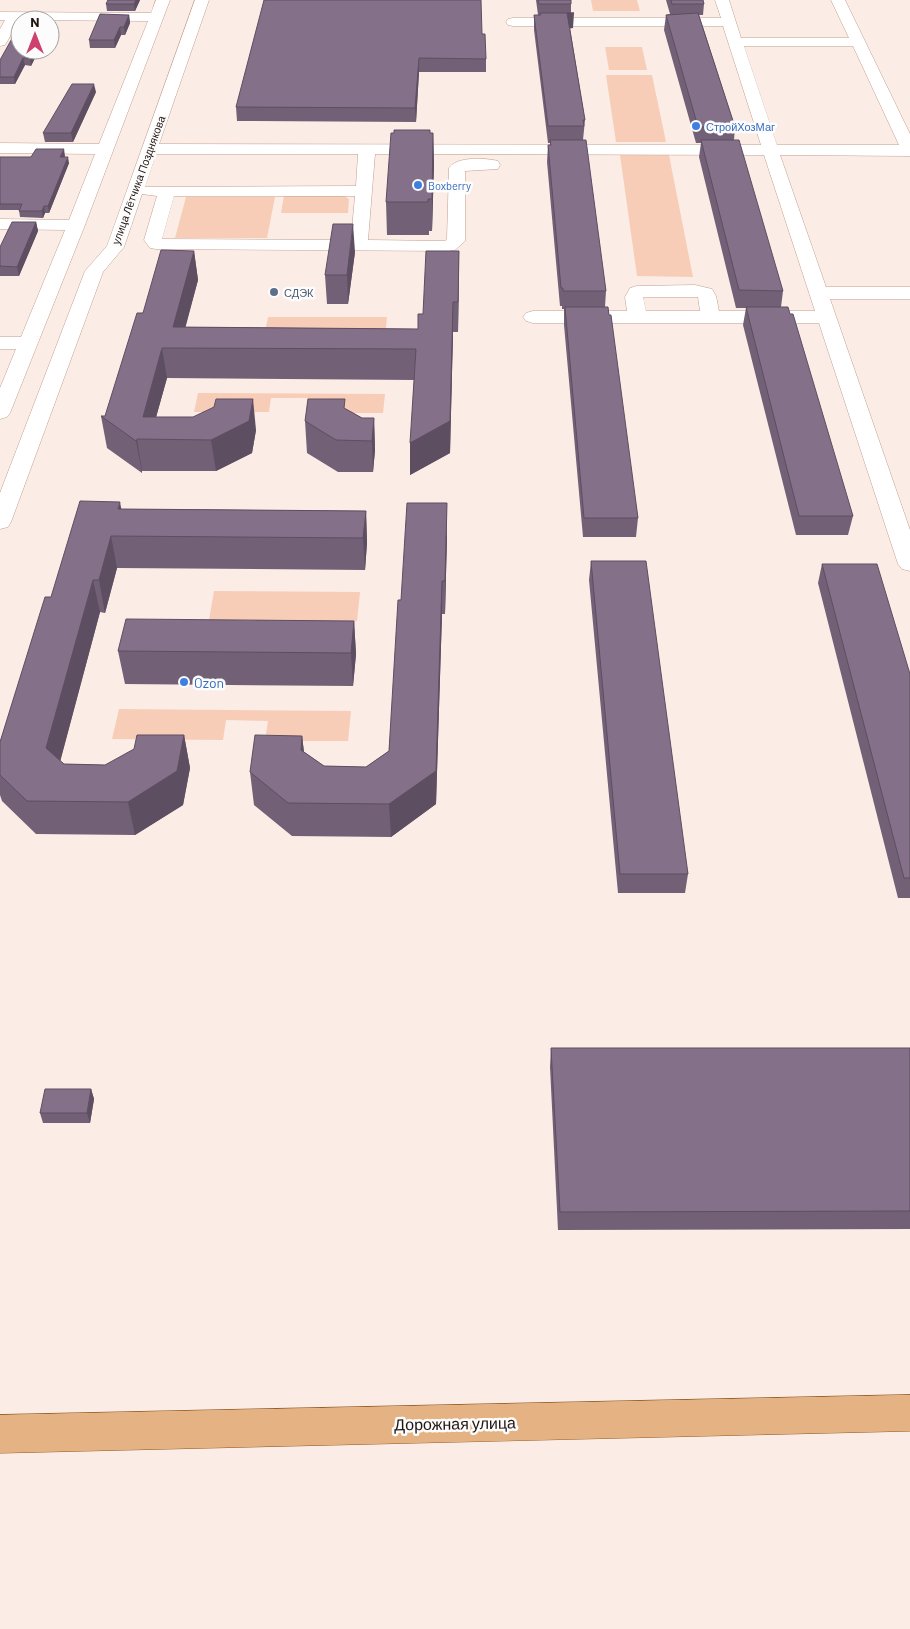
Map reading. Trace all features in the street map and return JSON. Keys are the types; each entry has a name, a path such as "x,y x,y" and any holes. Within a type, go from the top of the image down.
{"main road":[{"name":"Дорожная улица","path":"0,1434 910,1413"}],"street":[{"path":"0,413 76,225 163,0"},
{"name":"улица Лётчика Позднякова","path":"0,522 94,271 115,246 202,0"},
{"path":"722,0 771,154 910,564"},
{"path":"771,154 910,150 838,0"},
{"path":"0,42 7,16 156,17"},
{"path":"513,22 590,22 593,34 647,35 650,33 647,22 733,33 856,38"},
{"path":"0,148 104,149"},
{"path":"149,149 368,149 771,154 910,159"},
{"path":"359,246 368,149"},
{"path":"167,190 153,240 156,244 443,246 454,244 456,241 457,168 467,165 494,165"},
{"path":"134,190 364,190"},
{"path":"0,224 76,225"},
{"path":"638,317 634,296 637,292 695,290 705,293 707,296 712,317"},
{"path":"819,294 910,293"},
{"path":"533,317 827,317"},
{"path":"0,342 28,343"}],"shaded area":[{"path":"591,0 637,0 640,11 593,11"},
{"path":"605,47 642,47 647,70 609,70"},
{"path":"606,75 652,75 666,142 616,142"},
{"path":"620,155 669,155 693,277 637,276"},
{"path":"284,196 344,196 349,199 348,213 281,213"},
{"path":"186,197 275,197 267,238 175,238"},
{"path":"268,317 387,317 385,338 264,337"},
{"path":"198,393 385,394 383,413 306,413 307,398 271,398 269,412 194,412"},
{"path":"214,591 360,592 357,621 209,620"},
{"path":"119,709 351,711 348,741 265,741 268,721 226,720 223,740 112,739"}],"building":[{"path":"108,0 136,0 134,4 106,4"},
{"path":"264,0 481,0 482,34 485,34 486,59 419,58 415,108 236,107"},
{"path":"538,0 571,0 571,4 539,4"},
{"path":"671,0 703,0 704,4 672,4"},
{"path":"540,13 567,13 585,120 583,120 584,126 548,126 534,15 541,15"},
{"path":"698,13 735,127 698,127 666,15"},
{"path":"100,14 129,15 124,27 120,27 114,40 89,40"},
{"path":"10,42 10,60 22,60 14,77 0,77 0,60"},
{"path":"72,84 94,84 71,133 43,133"},
{"path":"394,130 430,130 430,133 433,133 432,199 428,199 428,202 386,202 391,133 394,133"},
{"path":"550,140 586,140 606,291 563,291 563,288 561,288 548,145 551,145"},
{"path":"701,140 739,140 783,291 739,290"},
{"path":"36,149 64,149 60,157 68,157 48,206 44,206 42,211 19,211 22,204 0,204 0,157 31,157"},
{"path":"12,222 36,222 17,267 0,266 0,247"},
{"path":"333,224 353,224 347,275 325,275"},
{"path":"161,250 194,251 173,327 418,329 418,314 423,314 426,251 459,251 458,302 453,302 450,421 410,443 416,349 162,348 143,417 193,417 214,407 216,399 253,399 249,421 211,440 137,439 136,441 101,416 105,416 137,313 143,313"},
{"path":"565,307 608,307 609,315 611,315 638,518 584,518"},
{"path":"746,307 788,307 790,314 793,314 853,516 799,516"},
{"path":"308,399 345,399 344,408 362,418 374,418 372,441 336,440 305,421"},
{"path":"80,501 120,502 118,509 366,511 363,538 111,536 99,580 93,580 46,748 64,764 105,765 134,749 137,735 184,735 177,771 128,802 27,801 0,775 0,742 45,597 51,597"},
{"path":"407,503 447,503 445,581 442,581 436,771 389,804 288,803 250,772 255,735 302,736 301,750 324,766 366,767 389,751 398,600 401,600"},
{"path":"591,561 646,561 688,874 620,874"},
{"path":"822,564 877,564 910,674 910,878 904,878"},
{"path":"126,619 354,621 351,653 118,651"},
{"path":"551,1048 910,1048 910,1211 560,1212"},
{"path":"45,1089 91,1089 87,1113 40,1113"}],"place":[{"name":"СтройХозМаг","path":"696,126"},
{"name":"Boxberry","path":"418,185"},
{"name":"СДЭК","path":"274,292"},
{"name":"Ozon","path":"184,682"}]}
